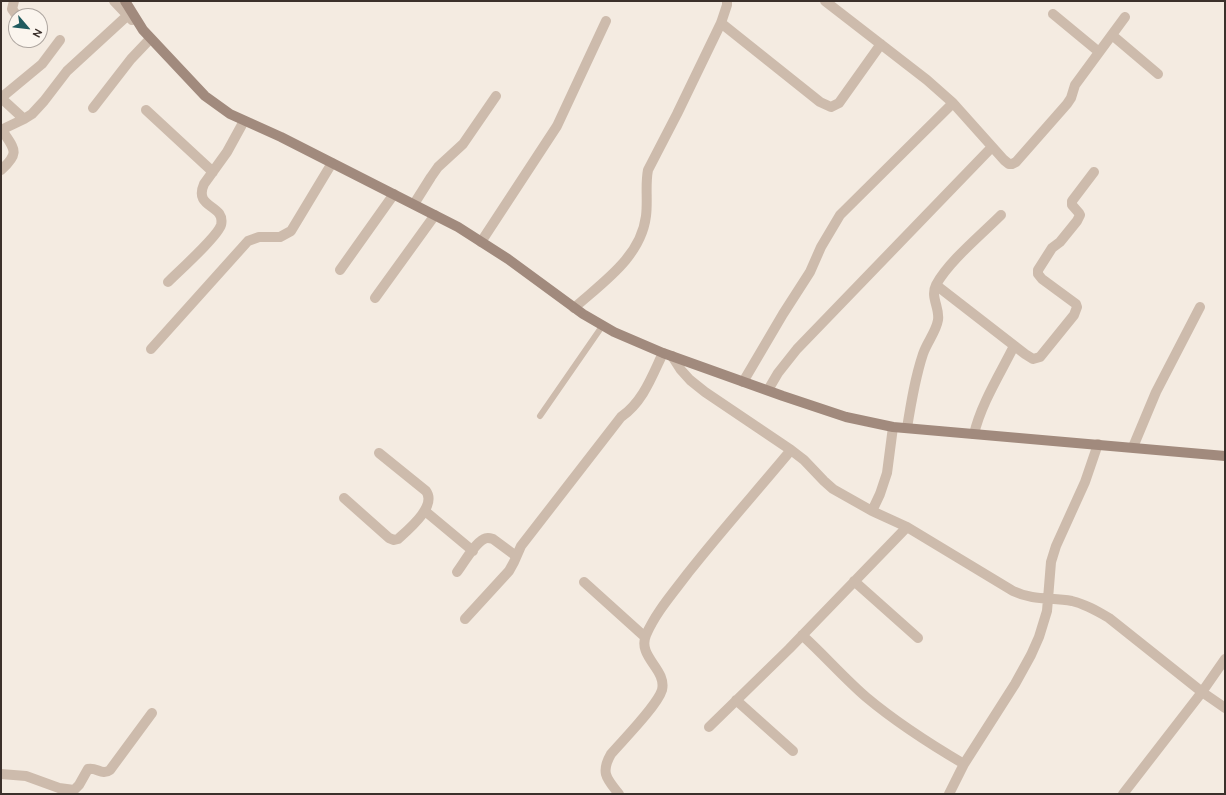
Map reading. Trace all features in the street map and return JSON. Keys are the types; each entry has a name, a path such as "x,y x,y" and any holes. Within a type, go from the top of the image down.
{"main road":[{"path":"125,1 143,30 150,38 205,96 230,114 435,215 508,259 574,308 614,332 743,382 846,417 893,427 1225,456"}],"street":[{"path":"114,1 143,30"},
{"path":"574,308 624,263 640,239 644,230 646,215 646,179 648,170 721,23 727,1"},
{"path":"825,1 927,80 953,103 1008,164 1016,162 1067,104 1071,98 1074,85 1125,17"},
{"path":"1053,14 1099,52"},
{"path":"1,170 12,160 14,154 14,148 3,132 32,114 67,71 128,15"},
{"path":"481,242 557,126 606,21"},
{"path":"721,23 820,102 832,107 839,103 881,44"},
{"path":"1112,35 1158,74"},
{"path":"93,108 131,59 150,38"},
{"path":"24,119 1,98 42,64 60,40"},
{"path":"414,204 431,176 438,167 463,144 496,96"},
{"path":"743,382 783,314 810,272 821,247 840,215 953,103"},
{"path":"146,110 213,172"},
{"path":"168,282 214,235 221,225 221,219 218,212 202,198 200,194 204,184 232,143 244,121"},
{"path":"768,390 778,373 797,349 992,147"},
{"path":"151,349 248,241 259,237 280,237 291,231 332,163"},
{"path":"936,285 1030,358 1037,359 1045,352 1077,310 1076,304 1042,279 1038,274 1038,270 1052,248 1060,242 1079,218 1080,213 1072,205 1072,201 1094,172"},
{"path":"340,270 394,194"},
{"path":"375,298 435,215"},
{"path":"907,428 913,389 920,362 925,346 936,326 938,318 934,301 936,285 951,265 1001,215"},
{"path":"1133,448 1156,392 1200,307"},
{"path":"974,434 983,408 1014,346"},
{"path":"465,619 509,570 521,546 621,417 632,409 668,354 690,380 791,450 804,460 824,481 833,488 872,510 907,527 1013,591 1024,596 1071,601 1084,605 1109,618 1202,692 1225,708"},
{"path":"872,510 880,494 887,473 893,427"},
{"path":"948,794 964,764 1015,684 1031,655 1044,621 1052,562 1056,546 1085,482 1098,444"},
{"path":"619,794 607,777 605,771 606,763 611,754 657,701 662,689 658,671 646,654 644,644 645,637 653,620 692,567 791,450"},
{"path":"344,498 389,538 394,540 398,539 424,511 430,499 429,494 378,452"},
{"path":"424,511 473,551"},
{"path":"709,727 802,635 907,527"},
{"path":"457,572 485,538 499,542 516,556"},
{"path":"584,582 645,637"},
{"path":"854,582 918,638"},
{"path":"802,635 865,696 927,742 964,764"},
{"path":"1123,794 1202,692 1225,659"},
{"path":"736,700 793,751"},
{"path":"1,774 26,776 59,788 74,790 79,785 88,769 92,768 103,773 110,770 152,713"}],"lane":[{"path":"540,416 603,325"}]}
